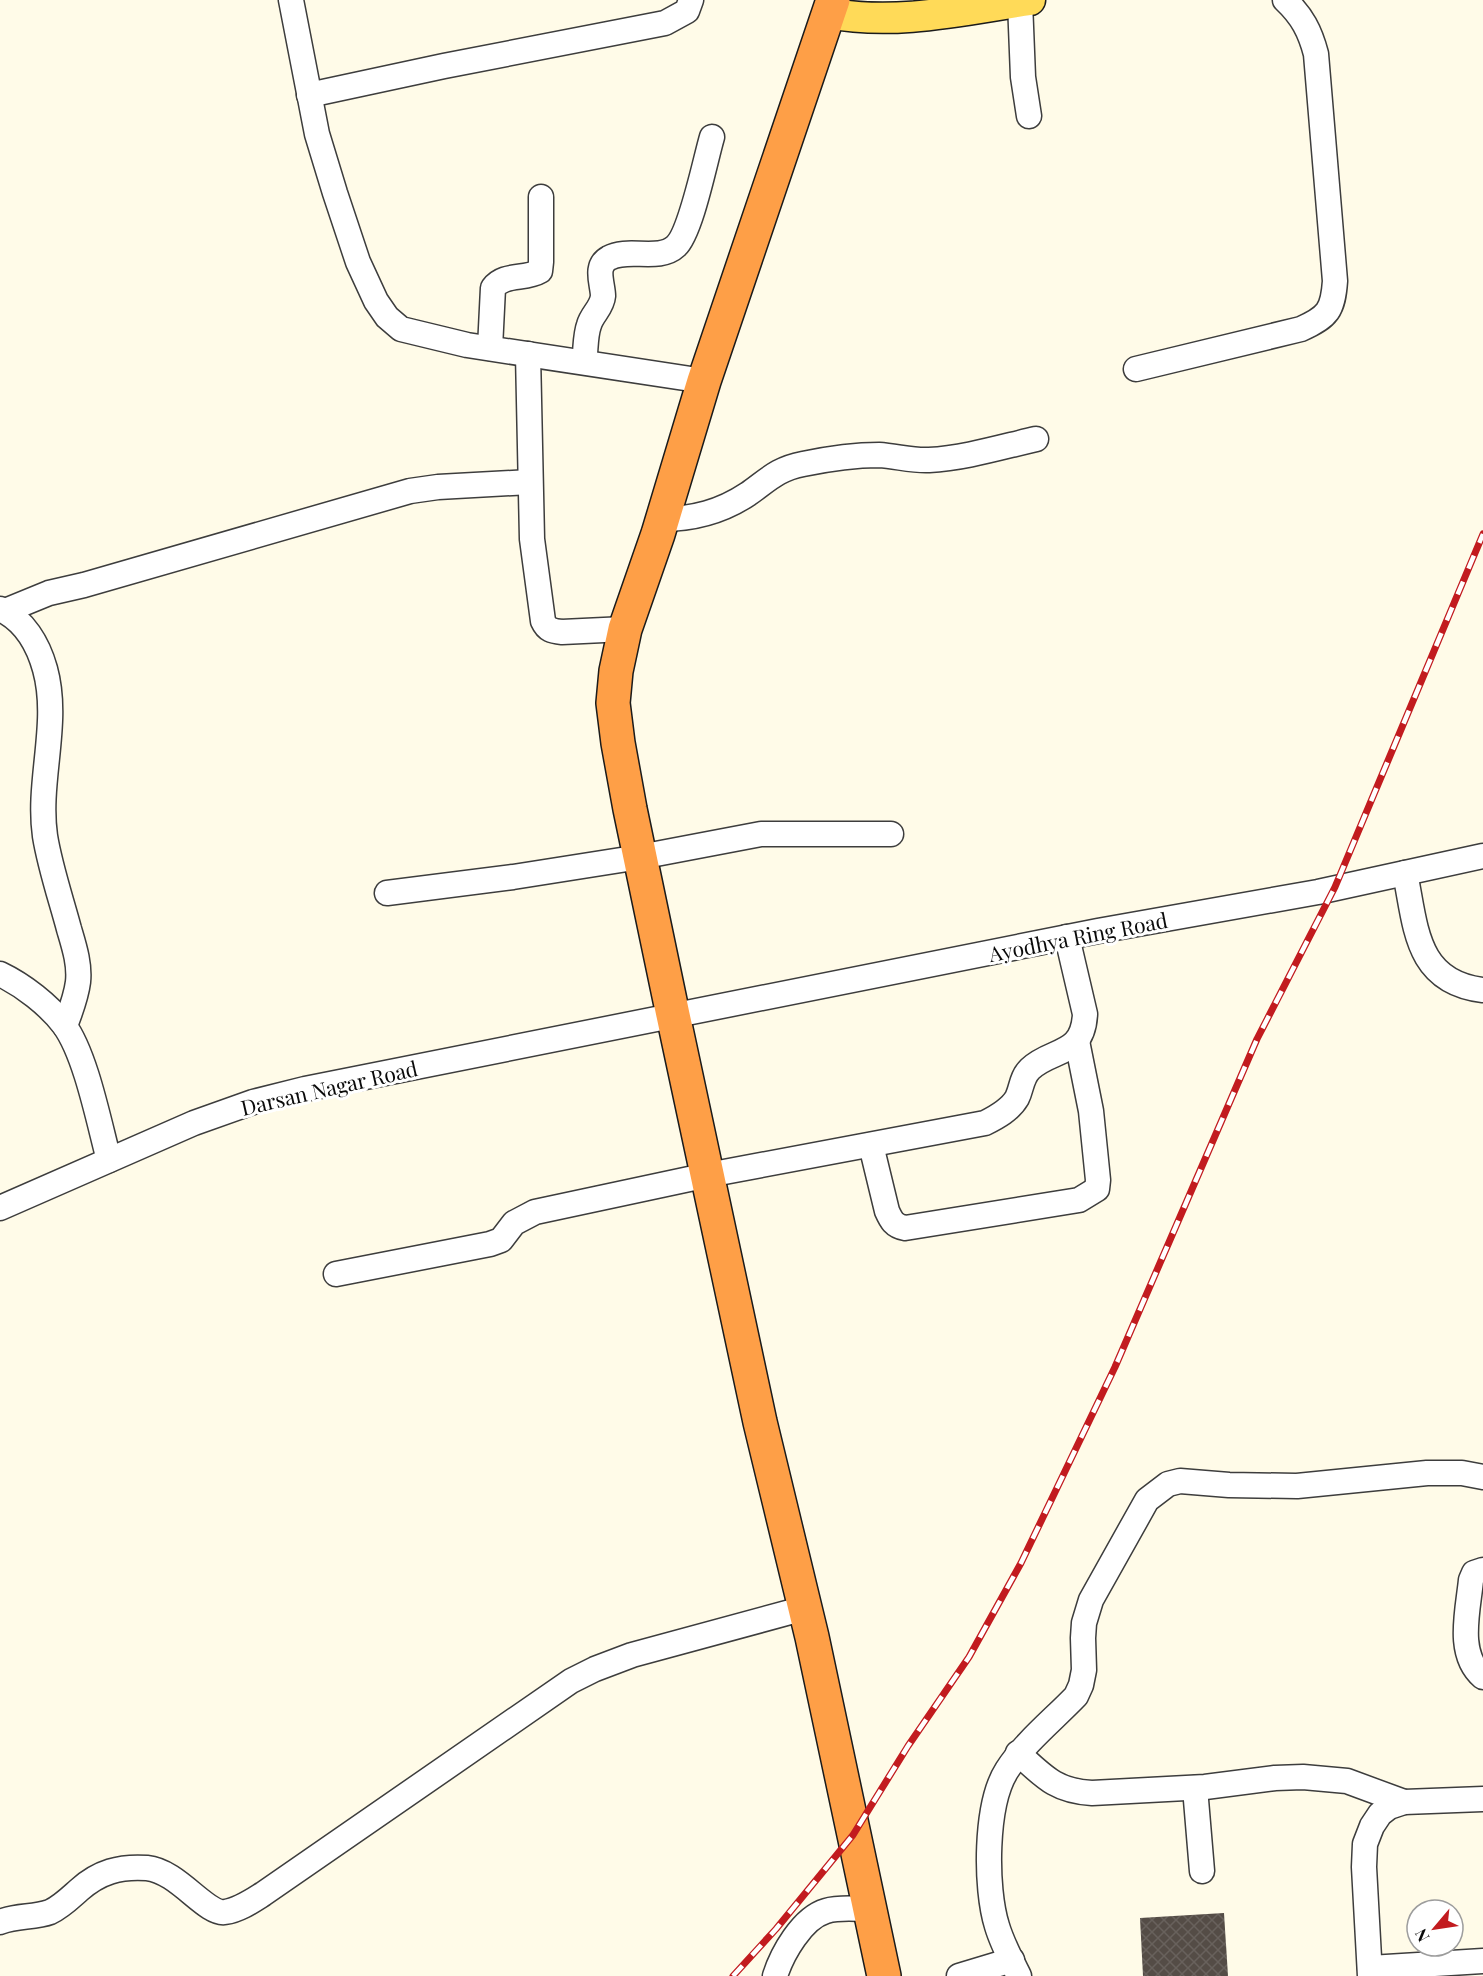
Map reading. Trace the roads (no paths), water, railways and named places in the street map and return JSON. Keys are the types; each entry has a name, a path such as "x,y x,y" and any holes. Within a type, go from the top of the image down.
{"highway":[{"path":"831,6 704,381 662,519 625,629 616,671 613,703 618,743 673,1015 760,1422 805,1608 884,1976"}],"main road":[{"path":"831,6 850,17 893,19 1025,1"}],"street":[{"path":"291,0 317,134 358,262 376,301 387,317 401,329 421,335 704,381"},
{"path":"309,95 665,23 687,11 691,0"},
{"path":"1136,369 1301,329 1316,323 1327,314 1333,301 1335,281 1316,54 1311,35 1303,19 1285,0"},
{"path":"1025,1 1023,77 1029,117"},
{"path":"585,362 589,325 603,296 600,272 603,264 612,257 666,252 680,242 688,222 712,137"},
{"path":"490,348 493,288 497,282 532,276 540,271 542,262 541,197"},
{"path":"528,354 532,539 543,621 546,628 553,632 625,629"},
{"path":"662,519 695,518 713,513 750,493 774,473 786,467 804,463 881,455 927,460 944,459 1036,439"},
{"path":"2,610 49,593 84,585 410,491 438,487 530,483"},
{"path":"2,610 23,625 35,643 46,670 49,732 43,804 45,836 77,957 78,969 74,1004 65,1026"},
{"path":"387,893 513,878 761,834 891,834"},
{"name":"Ayodhya Ring Road","path":"673,1015 1067,937 1318,892 1483,856"},
{"path":"1405,873 1423,953 1437,970 1452,982 1483,990"},
{"path":"336,1274 490,1244 501,1240 514,1223 535,1212 708,1175 985,1123 1010,1107 1018,1096 1023,1078 1035,1065 1059,1054 1077,1041 1085,1023 1085,1014 1067,937"},
{"path":"0,974 11,979 46,1006 65,1026 80,1054 109,1160"},
{"name":"Darsan Nagar Road","path":"0,1208 194,1123 274,1097 371,1075 673,1015"},
{"path":"871,1145 887,1211 892,1221 905,1228 1078,1200 1089,1195 1097,1189 1098,1180 1091,1111 1077,1041"},
{"path":"959,1976 1015,1968 997,1929 993,1914 989,1855 990,1823 998,1793 1005,1772 1018,1754 1076,1696 1084,1670 1084,1623 1091,1600 1147,1500 1168,1484 1180,1481 1229,1485 1297,1486 1427,1473 1462,1473 1483,1477"},
{"path":"1483,1570 1474,1573 1471,1580 1466,1644 1472,1664 1483,1677"},
{"path":"0,1922 50,1912 93,1878 105,1872 127,1868 162,1871 178,1880 216,1911 224,1912 242,1906 571,1681 632,1655 805,1608"},
{"path":"1018,1754 1046,1779 1060,1788 1074,1792 1195,1788 1303,1776 1347,1781 1404,1802"},
{"path":"1195,1788 1202,1871"},
{"path":"1483,1799 1404,1802 1389,1807 1380,1814 1372,1826 1365,1844 1364,1867 1370,1972 1483,1961"},
{"path":"774,1976 787,1949 815,1916 825,1911 840,1909 868,1909"}],"railway":[{"path":"733,1976 776,1929 853,1835 908,1746 969,1657 1021,1563 1115,1367 1257,1039 1335,887 1483,534"}]}
